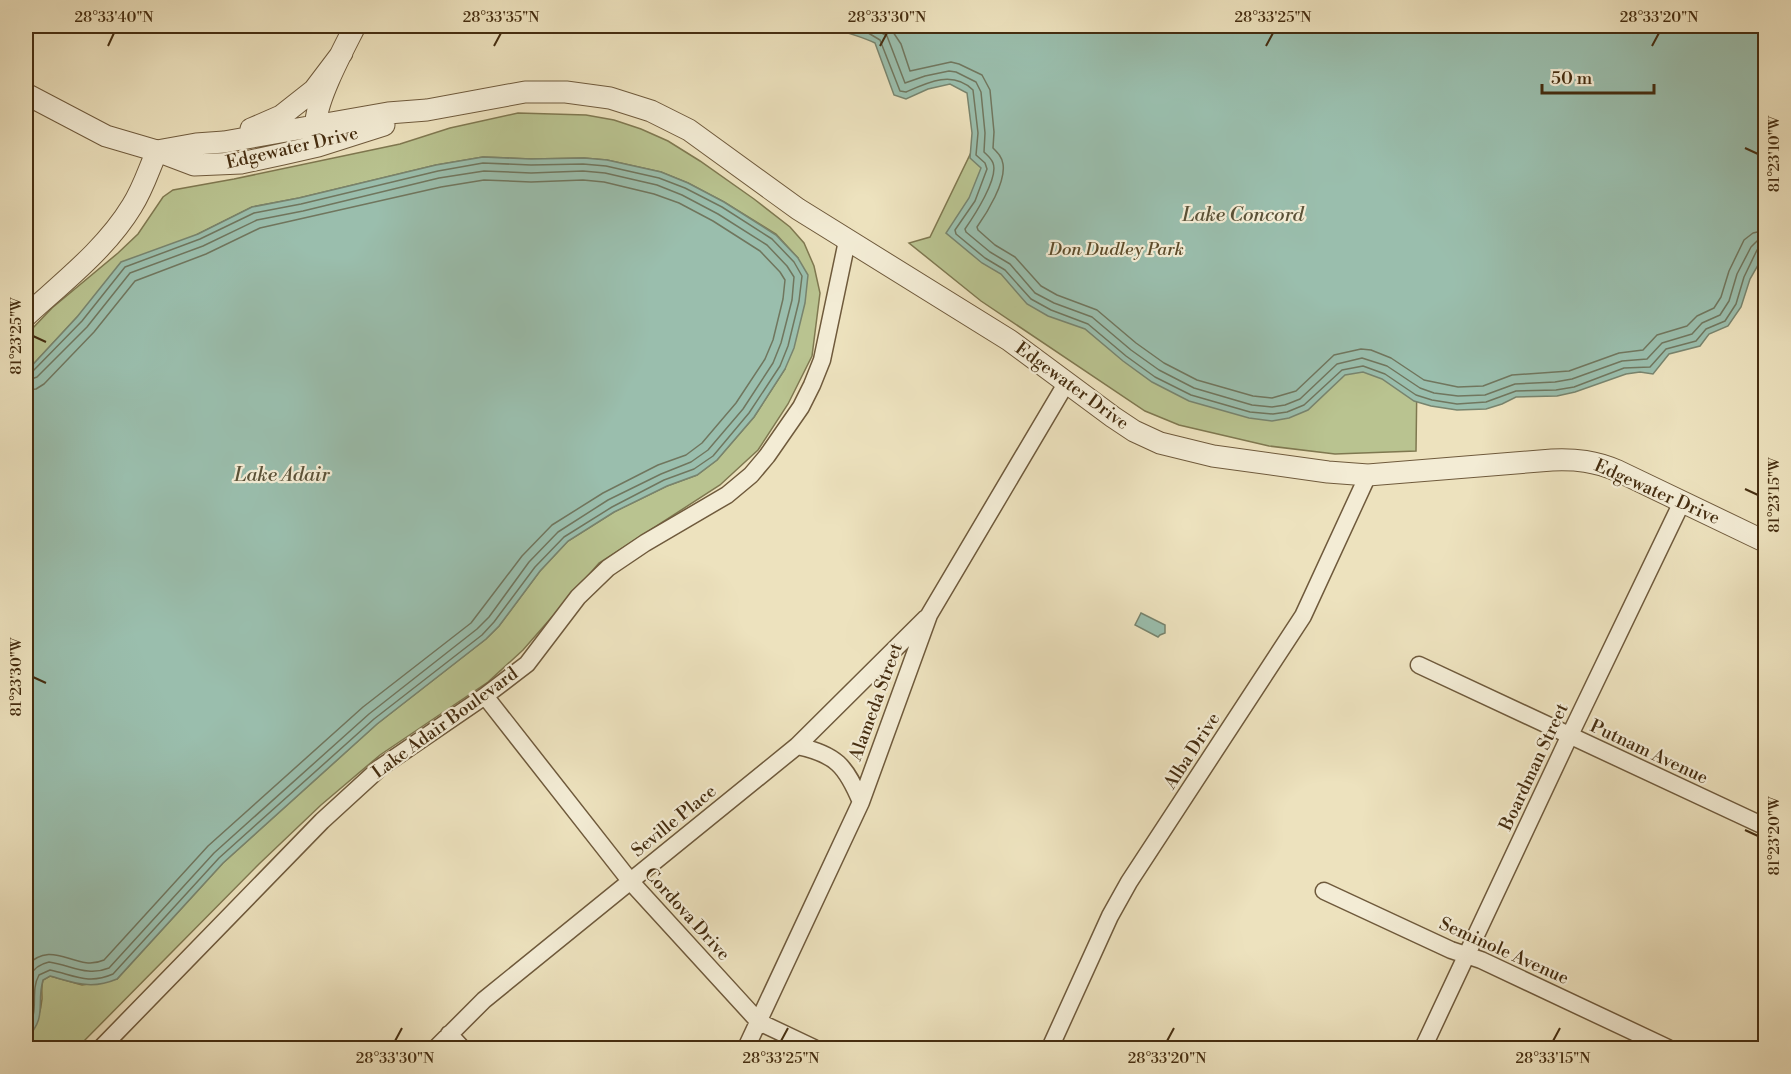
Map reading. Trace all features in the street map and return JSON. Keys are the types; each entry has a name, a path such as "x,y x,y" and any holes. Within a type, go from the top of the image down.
{"street":[{"path":"317,136 318,110 355,26"},
{"path":"220,142 281,116 314,90 342,53"},
{"name":"Edgewater Drive","path":"26,94 106,136 194,165 241,163 388,113 427,110 509,94 541,91 595,95 627,103 657,114 689,130 790,204 847,242 1009,340 1134,431 1175,448 1222,458 1368,475 1581,459 1618,471 1766,542"},
{"name":"Edgewater Drive","path":"157,151 196,144 317,136"},
{"path":"26,316 100,248 138,196 157,151"},
{"name":"Lake Adair Boulevard","path":"101,1048 322,821 381,767 485,696 527,664 578,597 608,568 645,543 727,495 751,475 801,407 822,360 847,242"},
{"name":"Alameda Street","path":"746,1048 861,802 929,615 1067,381"},
{"name":"Alba Drive","path":"1050,1048 1110,916 1129,882 1303,616 1368,475"},
{"name":"Boardman Street","path":"1424,1048 1682,502"},
{"name":"Seville Place","path":"436,1048 484,1000 797,746 929,615"},
{"name":"Putnam Avenue","path":"1419,665 1766,827"},
{"name":"Cordova Drive","path":"485,696 631,882 759,1022 814,1048"},
{"path":"797,746 817,750 837,761 850,777 861,802"},
{"name":"Seminole Avenue","path":"1324,891 1451,950 1481,960 1668,1048"},
{"path":"449,1035 462,1048"}],"green space":[{"name":"Don Dudley Park","path":"1013,66 1417,374 1416,451 1335,454 1269,446 1179,425 1145,411 981,301 909,243 930,237"},
{"path":"518,113 586,115 614,120 641,129 668,141 700,161 790,227 804,243 814,266 820,293 812,356 788,404 758,450 720,485 599,563 523,650 488,682 380,755 321,805 259,864 84,1041 73,1048 26,1048 26,1039 35,1026 40,1010 43,980 50,976 82,985 117,979 223,863 377,724 486,639 499,626 540,571 568,541 614,512 667,486 697,475 717,460 754,417 785,369 798,258 776,234 724,202 661,172 607,160 584,158 483,157 436,165 252,207 198,234 77,317 26,372 26,340 31,330 52,308 138,234 163,197 173,190 400,144 450,128"}],"water":[{"name":"Lake Concord","path":"833,26 1765,26 1765,243 1761,260 1750,279 1741,307 1728,326 1709,334 1700,346 1669,354 1653,374 1640,372 1626,374 1557,396 1516,397 1486,409 1457,410 1414,401 1382,379 1363,372 1345,375 1308,410 1289,418 1272,421 1249,418 1189,401 1152,382 1085,329 1048,316 1027,304 1001,274 982,263 946,233 969,198 981,168 970,158 972,133 967,93 950,84 928,89 906,99 894,95 875,43"},
{"name":"Lake Adair","path":"483,157 584,158 607,160 661,172 724,202 776,235 798,258 808,275 805,303 794,348 785,369 754,417 717,460 697,475 667,486 614,512 568,541 540,571 499,626 486,639 377,724 223,863 117,979 91,985 50,976 43,980 37,1024 26,1039 26,372 77,317 121,262 198,234 252,207 436,165"},
{"path":"1141,613 1165,625 1165,633 1158,637 1135,625"}]}
